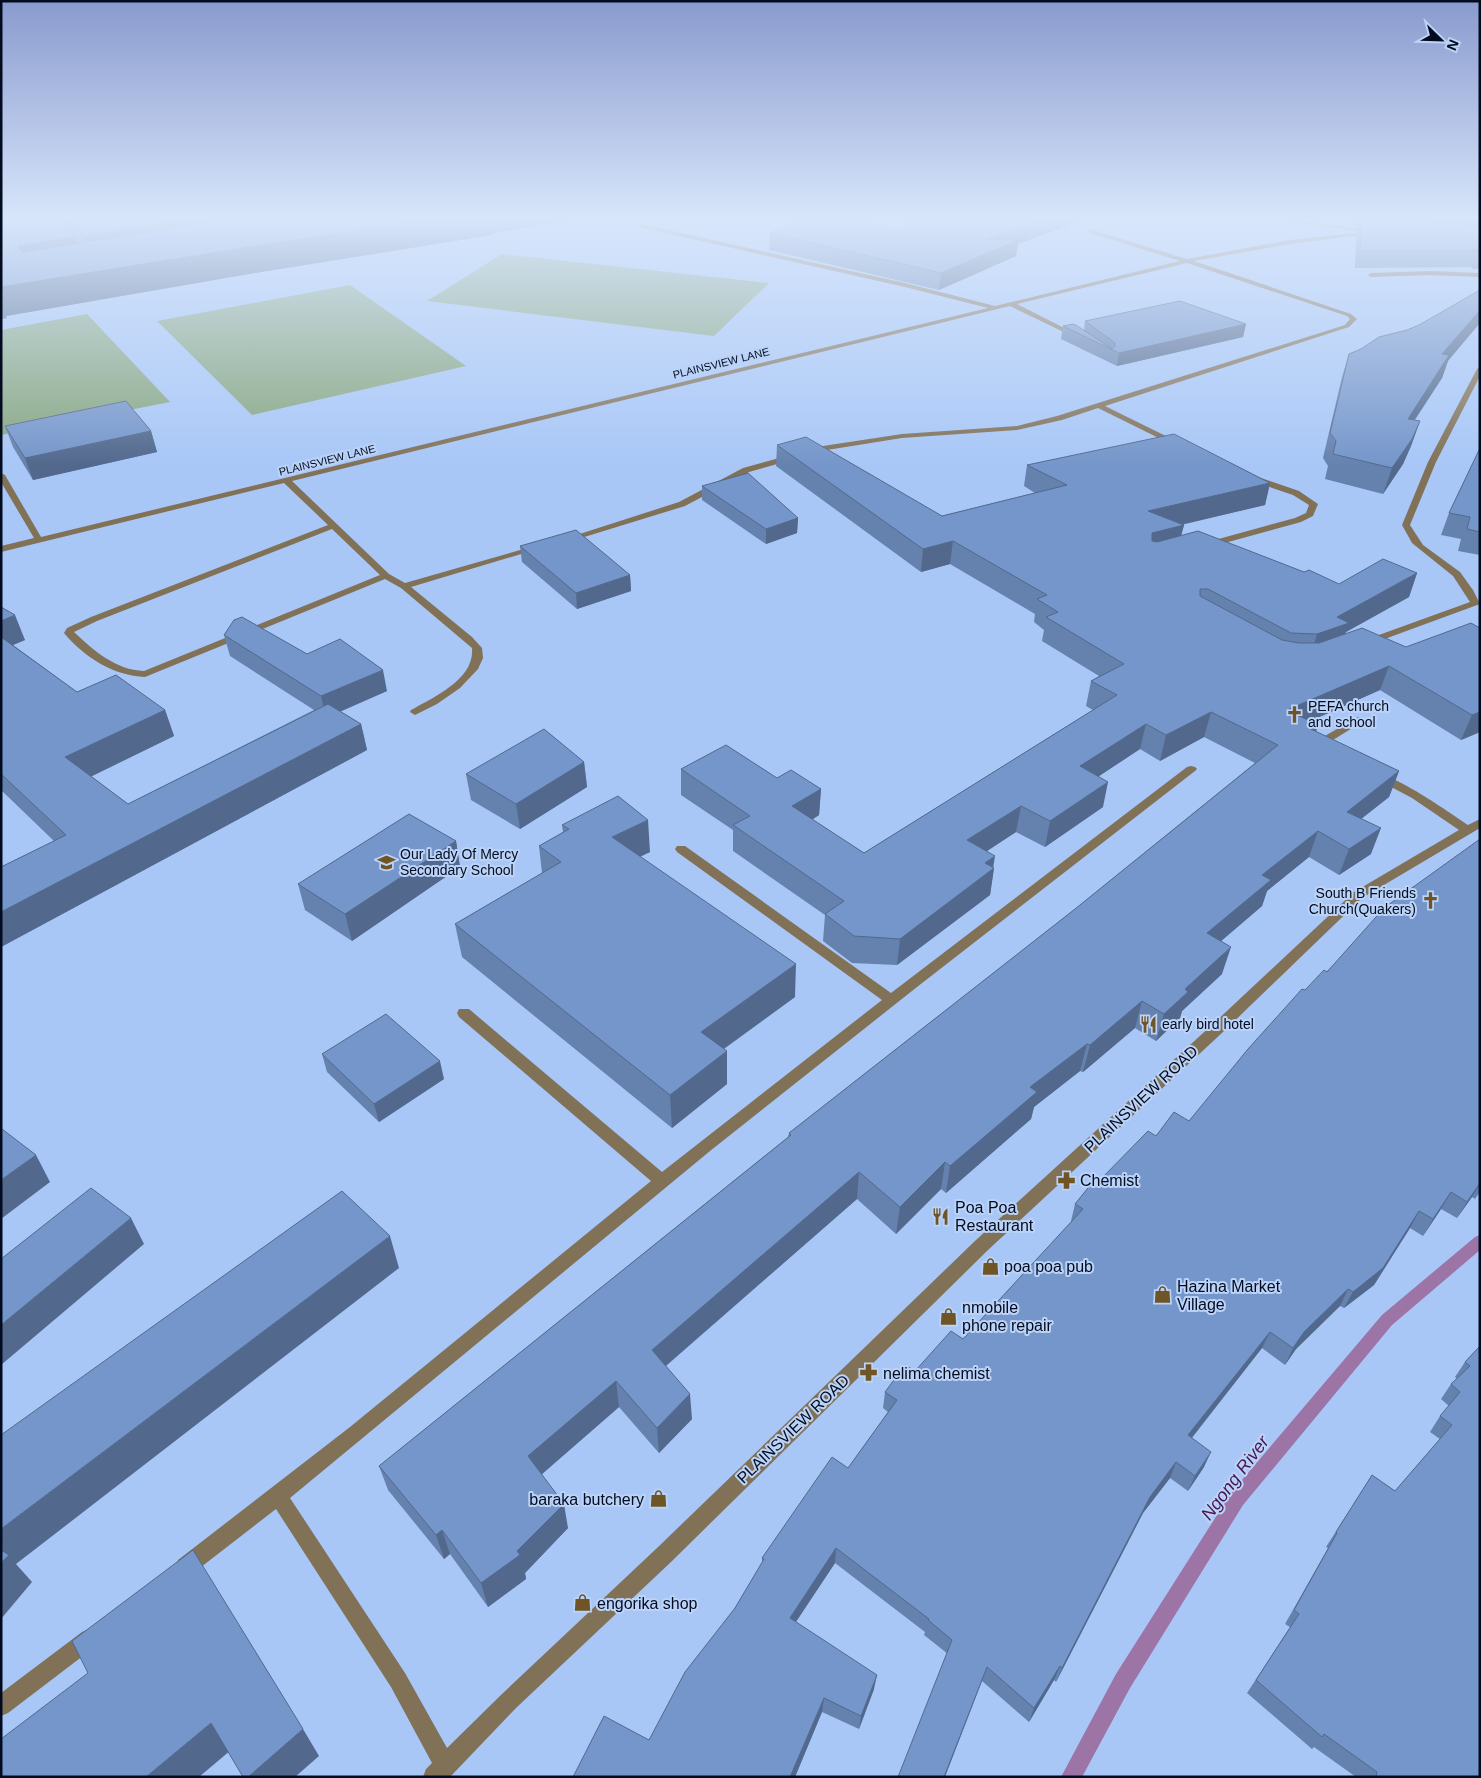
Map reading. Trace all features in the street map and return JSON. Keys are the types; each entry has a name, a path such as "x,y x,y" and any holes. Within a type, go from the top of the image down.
{"street":[{"path":"967,300 996,308"},
{"name":"PLAINSVIEW LANE","path":"1,549 1027,300"},
{"path":"560,541 676,507 746,470 783,459 856,442 902,436 1017,428 1059,418 1347,326 1354,319 1349,315 1304,300"},
{"path":"1011,304 1085,340"},
{"path":"1356,646 1478,603 1453,571 1424,552 1411,538 1406,525 1432,462 1480,369"},
{"path":"1098,405 1186,449"},
{"path":"1,475 39,540"},
{"path":"1197,547 1298,520 1310,514 1314,504 1296,493 1246,476"},
{"path":"287,481 386,576 404,586 469,639 477,648 477,660 466,678 438,700 415,712"},
{"path":"333,526 94,619 70,630 69,633 112,667 127,672 144,674 386,576"},
{"path":"404,586 541,547"},
{"path":"1343,756 1330,746 1327,739 1358,720"},
{"path":"174,1575 278,1496 662,1181 1191,769"},
{"path":"1367,770 1474,826"},
{"name":"PLAINSVIEW ROAD","path":"439,1771 509,1701 664,1555 982,1244 1218,1028 1358,895 1474,826"},
{"path":"681,848 892,1000"},
{"path":"464,1013 662,1181"},
{"path":"278,1496 398,1680 439,1771"},
{"path":"1,1706 100,1631"}],"green space":[{"path":"270,300 371,300 466,366 252,415 157,321"},
{"path":"429,300 751,300 714,336 427,301"},
{"path":"87,314 170,402 1,435 1,330"}],"building":[{"path":"1463,300 1480,300 1480,310 1442,354 1449,355 1408,419 1420,421 1412,439 1392,468 1333,454 1336,441 1330,433 1349,354 1361,349 1379,337 1419,325"},
{"path":"1180,301 1246,324 1119,353 1063,326 1076,325 1112,349 1115,343 1085,321"},
{"path":"126,401 151,431 25,458 5,426"},
{"path":"1174,434 1270,483 1148,511 1184,525 1152,533 1152,541 1157,542 1198,531 1304,572 1309,570 1339,584 1383,559 1417,573 1337,617 1349,623 1317,634 1291,633 1208,589 1200,589 1200,596 1282,640 1299,643 1319,643 1362,628 1406,647 1471,623 1480,628 1480,712 1472,715 1389,666 1287,710 1318,725 1311,729 1399,771 1347,812 1381,828 1349,849 1318,831 1262,875 1271,880 1207,933 1231,947 1185,989 1188,992 1164,1014 1142,1001 1090,1045 1087,1044 1030,1087 1037,1092 950,1166 945,1162 900,1207 859,1172 652,1350 690,1394 657,1428 616,1381 528,1456 564,1504 517,1551 520,1555 481,1583 442,1530 436,1535 379,1466 791,1135 789,1133 1075,909 1278,745 1211,712 1166,735 1146,724 1080,766 1108,782 1050,821 1021,806 967,840 995,856 985,863 994,868 900,939 854,936 825,914 844,901 733,825 750,816 681,769 726,745 777,778 791,770 821,789 792,806 864,853 1117,695 1091,681 1124,664 1046,617 1058,612 1037,599 1047,595 953,541 923,549 777,445 806,437 942,516 1067,485 1027,465"},
{"path":"1480,448 1480,532 1467,529 1470,517 1449,513"},
{"path":"748,473 798,518 766,529 702,486"},
{"path":"576,530 630,575 576,593 520,546"},
{"path":"1,607 15,615 1,621"},
{"path":"242,617 307,654 340,639 383,670 321,696 224,635 234,620"},
{"path":"1,637 77,692 116,675 165,710 65,757 128,804 328,704 361,724 1,912 1,867 66,835 1,774"},
{"path":"544,729 584,762 516,804 466,774"},
{"path":"618,796 648,820 612,837 796,964 701,1032 727,1051 670,1095 455,924 561,862 539,846 569,829 562,825"},
{"path":"409,814 456,841 345,914 298,884"},
{"name":"Hazina Market Village","path":"1480,839 1480,1183 1467,1202 1451,1192 1433,1219 1419,1211 1383,1268 1353,1292 1348,1289 1304,1332 1293,1348 1270,1332 1188,1435 1211,1452 1195,1476 1176,1462 1150,1497 1062,1668 1060,1666 1034,1708 987,1667 944,1777 898,1777 952,1640 929,1619 836,1548 790,1618 877,1675 861,1716 824,1698 790,1777 573,1777 604,1716 649,1740 685,1672 735,1608 764,1559 762,1558 832,1457 848,1468 897,1400 885,1392 905,1365 915,1371 951,1331 963,1339 1083,1209 1075,1204 1096,1178 1100,1180 1148,1131 1156,1136 1174,1112 1189,1121 1248,1049 1302,989 1305,990 1324,970 1327,972 1384,908"},
{"path":"386,1014 440,1061 374,1104 322,1054"},
{"path":"1,1129 36,1155 1,1180"},
{"path":"91,1188 131,1218 1,1325 1,1259"},
{"path":"342,1191 390,1236 1,1529 1,1435"},
{"path":"1480,1346 1480,1777 1376,1777 1377,1772 1324,1734 1322,1737 1256,1680 1299,1614 1294,1610 1336,1532 1372,1475 1395,1491 1452,1425 1440,1416 1460,1392 1451,1384 1470,1366 1465,1362"},
{"path":"1,1550 9,1555 1,1563"},
{"path":"193,1550 303,1729 248,1777 243,1777 211,1723 146,1777 1,1777 1,1739 88,1673 72,1641"}],"waterway":[{"name":"Ngong River","path":"1071,1777 1123,1681 1237,1499 1387,1320 1480,1241"}],"place":[{"name":"PEFA church and school","path":"1294,714"},
{"name":"Our Lady Of Mercy Secondary School","path":"386,862"},
{"name":"South B Friends Church(Quakers)","path":"1430,901"},
{"name":"early bird hotel","path":"1148,1024"},
{"name":"Chemist","path":"1066,1180"},
{"name":"Poa Poa Restaurant","path":"941,1216"},
{"name":"poa poa pub","path":"990,1266"},
{"name":"Hazina Market Village","path":"1163,1295"},
{"name":"nmobile phone repair","path":"948,1316"},
{"name":"nelima chemist","path":"869,1373"},
{"name":"baraka butchery","path":"658,1499"},
{"name":"engorika shop","path":"583,1603"}]}
